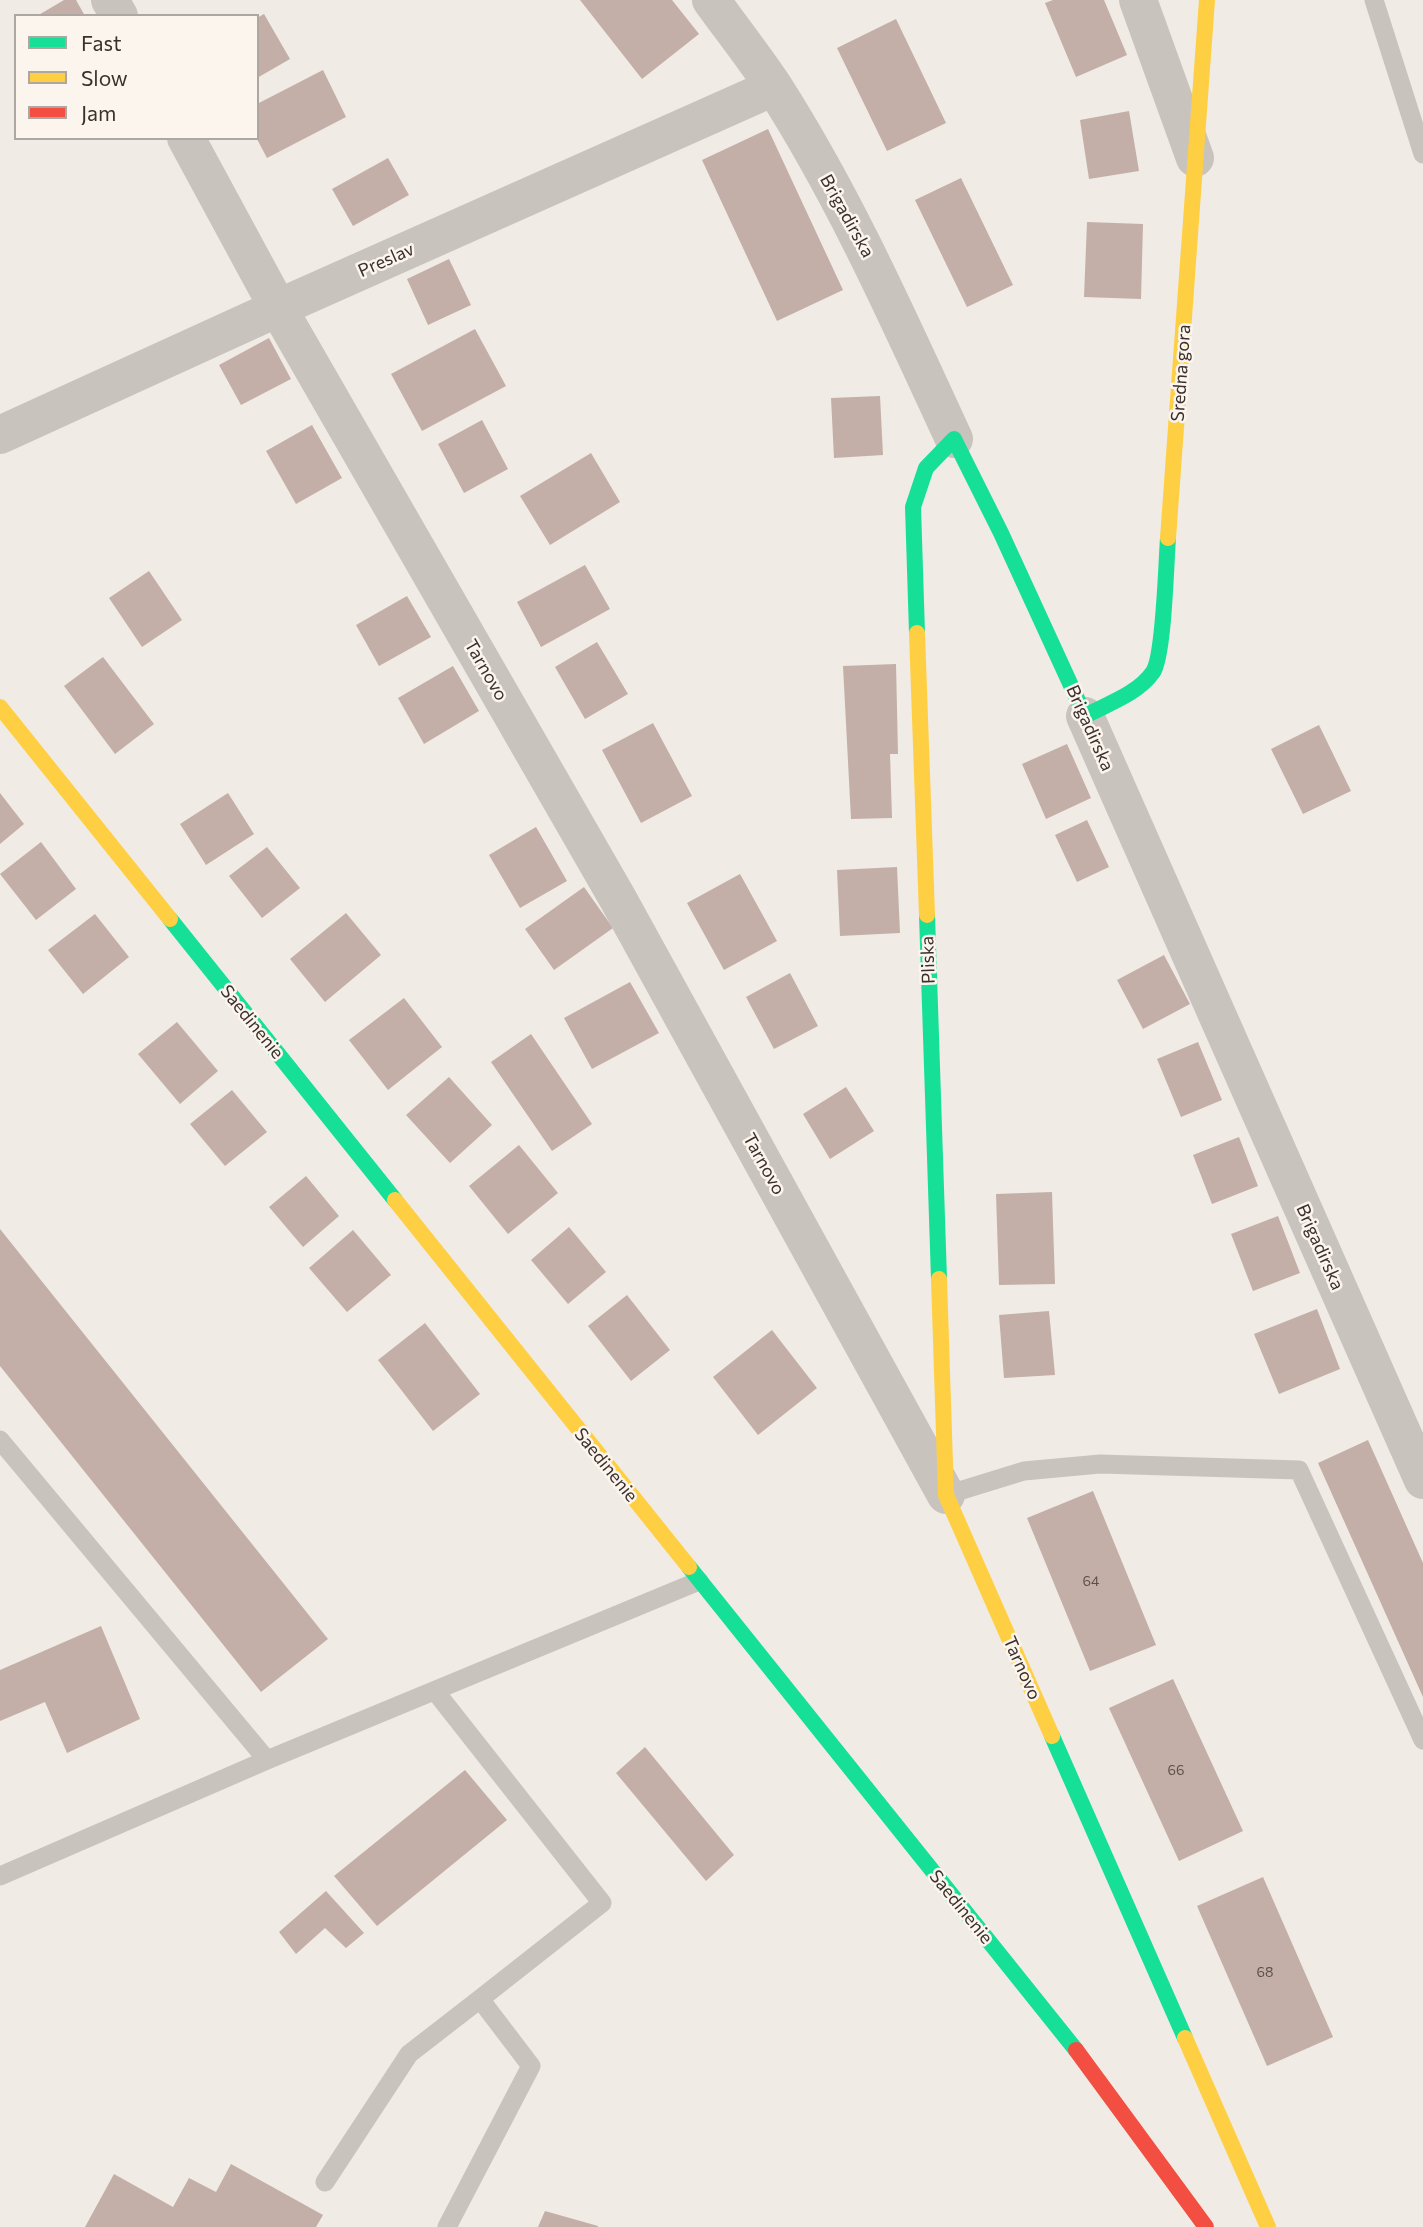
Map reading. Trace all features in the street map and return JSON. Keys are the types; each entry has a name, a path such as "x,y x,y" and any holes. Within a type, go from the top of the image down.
{"street":[{"name":"Brigadirska","path":"711,0 774,87 872,262 1085,716 1423,1480"},
{"name":"Sredna gora","path":"1085,716 1134,690 1154,671 1161,640 1195,158 1138,0"},
{"path":"1195,158 1207,0"},
{"name":"Preslav","path":"0,435 774,87"},
{"name":"Tarnovo","path":"187,140 278,308 618,899 946,1495 1268,2227"},
{"name":"Pliska","path":"946,1495 913,507 919,478 925,468 932,458 954,439"},
{"name":"Saedinenie","path":"0,707 1099,2079 1206,2227"}],"lane":[{"path":"1374,0 1423,154"},
{"path":"0,1440 267,1760"},
{"path":"946,1495 1024,1471 1100,1464 1299,1470 1423,1740"},
{"path":"0,1876 267,1760 699,1581"},
{"path":"325,2182 409,2054 602,1903 435,1690"},
{"path":"446,2227 531,2066 480,1999"}],"building":[{"path":"64,0 76,0 84,14 40,14"},
{"path":"580,0 672,0 699,34 642,79"},
{"path":"1053,0 1104,0 1127,55 1076,77 1045,3"},
{"path":"264,14 290,59 259,77 259,17"},
{"path":"896,19 946,123 887,151 837,48"},
{"path":"323,70 346,117 267,158 258,140 259,103"},
{"path":"1129,111 1139,171 1089,179 1080,120"},
{"path":"768,129 843,290 777,321 702,160"},
{"path":"388,158 409,195 353,226 332,189"},
{"path":"961,178 1013,285 967,307 915,200"},
{"path":"1087,222 1143,224 1141,299 1084,297"},
{"path":"449,259 471,305 428,325 407,279"},
{"path":"475,329 506,386 422,431 391,374"},
{"path":"269,338 291,379 241,405 219,365"},
{"path":"880,396 883,455 834,458 831,398"},
{"path":"482,420 508,469 464,493 438,444"},
{"path":"312,425 342,478 296,504 266,451"},
{"path":"591,453 620,502 550,545 520,496"},
{"path":"585,565 610,609 541,647 517,602"},
{"path":"149,571 182,620 142,647 109,598"},
{"path":"407,596 431,637 379,666 356,625"},
{"path":"597,642 628,694 585,719 555,667"},
{"path":"103,657 154,724 115,754 64,686"},
{"path":"896,664 898,754 890,754 892,818 851,819 843,666"},
{"path":"453,666 479,711 424,744 398,698"},
{"path":"653,723 692,796 641,823 602,750"},
{"path":"1319,725 1351,791 1303,814 1271,749"},
{"path":"1067,744 1091,798 1046,819 1022,764"},
{"path":"0,793 24,824 0,844"},
{"path":"228,793 254,834 206,865 180,824"},
{"path":"1087,820 1109,867 1077,882 1055,835"},
{"path":"536,827 567,881 520,908 489,855"},
{"path":"41,842 76,889 36,920 0,874"},
{"path":"267,847 300,888 262,918 229,876"},
{"path":"897,867 900,933 840,936 837,870"},
{"path":"740,874 777,941 724,970 687,903"},
{"path":"584,887 613,928 554,970 525,929"},
{"path":"346,913 381,955 325,1002 290,959"},
{"path":"95,914 129,957 83,994 48,950"},
{"path":"1164,955 1190,1004 1143,1029 1117,980"},
{"path":"790,973 818,1026 774,1049 746,997"},
{"path":"630,982 659,1033 592,1069 564,1018"},
{"path":"404,998 442,1047 388,1090 349,1040"},
{"path":"177,1022 218,1071 180,1104 138,1054"},
{"path":"531,1034 592,1124 552,1151 491,1062"},
{"path":"1198,1042 1222,1100 1181,1117 1157,1059"},
{"path":"449,1077 492,1125 450,1163 406,1115"},
{"path":"846,1087 874,1131 830,1159 803,1114"},
{"path":"232,1090 267,1132 225,1166 190,1124"},
{"path":"1239,1137 1258,1186 1212,1204 1193,1155"},
{"path":"519,1145 558,1193 508,1234 469,1186"},
{"path":"306,1176 339,1216 303,1247 269,1207"},
{"path":"1052,1192 1055,1284 999,1285 996,1194"},
{"path":"1278,1216 1300,1273 1253,1291 1231,1234"},
{"path":"569,1227 606,1272 568,1304 531,1260"},
{"path":"0,1229 328,1639 261,1692 0,1366"},
{"path":"353,1230 391,1275 347,1312 309,1268"},
{"path":"627,1295 670,1350 631,1381 588,1326"},
{"path":"1317,1309 1340,1369 1279,1394 1254,1334"},
{"path":"1049,1311 1055,1375 1004,1378 999,1315"},
{"path":"425,1323 480,1394 433,1431 378,1360"},
{"path":"772,1330 817,1388 758,1435 713,1377"},
{"path":"1368,1440 1423,1563 1423,1697 1318,1463"},
{"path":"1093,1491 1156,1645 1090,1671 1027,1518"},
{"path":"101,1626 140,1719 67,1753 45,1702 0,1721 0,1670"},
{"path":"1173,1679 1243,1831 1179,1861 1109,1708"},
{"path":"645,1747 734,1855 706,1881 616,1773"},
{"path":"465,1770 507,1820 377,1926 334,1876"},
{"path":"1263,1877 1333,2037 1267,2066 1197,1906"},
{"path":"326,1891 364,1933 346,1948 325,1928 296,1954 279,1932"},
{"path":"231,2164 323,2215 316,2227 85,2227 114,2174 173,2207 189,2178 216,2192"},
{"path":"545,2211 598,2226 598,2227 538,2227"}],"traffic: fast":[{"path":"917,633 913,507 926,468 954,439 1001,533 1085,716 1131,692 1153,672 1160,648 1168,538"},
{"path":"927,915 939,1279"},
{"path":"170,919 395,1200"},
{"path":"689,1567 1076,2050"},
{"path":"1052,1736 1185,2038"}],"traffic: slow":[{"path":"1168,538 1207,0"},
{"path":"917,633 927,915"},
{"path":"0,707 170,919"},
{"path":"395,1200 689,1567"},
{"path":"939,1279 946,1495 1052,1736"},
{"path":"1185,2038 1268,2227"}],"traffic: jam":[{"path":"1076,2050 1206,2227"}]}
